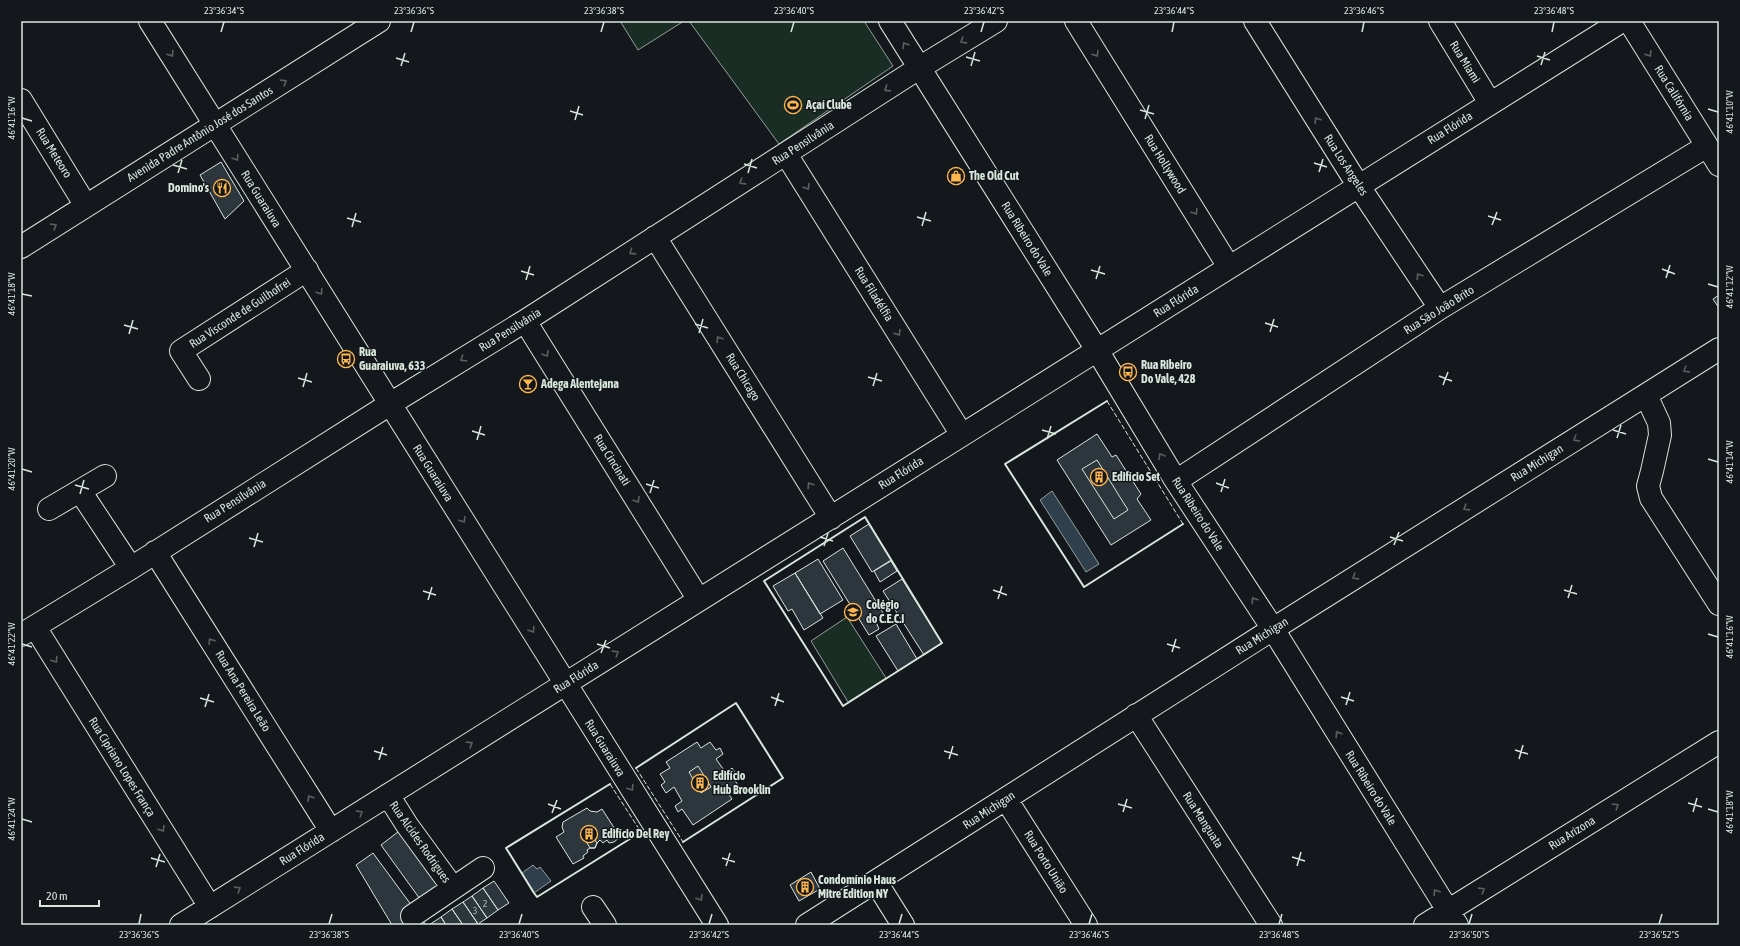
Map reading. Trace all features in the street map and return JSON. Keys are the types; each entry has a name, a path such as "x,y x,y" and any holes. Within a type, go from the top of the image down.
{"street":[{"name":"Rua Guaraíuva","path":"150,21 717,925"},
{"name":"Avenida Padre Antônio José dos Santos","path":"21,247 379,21"},
{"name":"Rua Ribeiro do Vale","path":"890,21 1097,350 1176,481 1273,629 1452,918"},
{"name":"Rua Pensilvânia","path":"28,631 131,568 525,320 919,68 996,21"},
{"name":"Rua Hollywood","path":"1076,21 1229,267"},
{"name":"Rua Los Angeles","path":"1255,21 1358,185 1440,308"},
{"name":"Rua Miami","path":"1440,21 1490,103"},
{"name":"Rua Flórida","path":"181,925 831,518 1358,185 1622,21"},
{"name":"Rua Califórnia","path":"1628,21 1719,165"},
{"name":"Rua Meteoro","path":"21,100 86,206"},
{"name":"Rua São João Brito","path":"1176,481 1440,308 1707,146"},
{"name":"Rua Filadélfia","path":"786,154 962,435"},
{"name":"Rua Chicago","path":"655,237 831,518"},
{"name":"Rua Visconde de Guilhofrei","path":"199,379 181,351 307,270"},
{"name":"Rua Cincinati","path":"525,320 699,600"},
{"name":"Rua Michigan","path":"807,925 1136,715 1719,349"},
{"path":"1646,395 1659,423 1660,435 1648,486 1651,498 1719,604"},
{"path":"49,509 105,476"},
{"path":"80,491 131,568"},
{"name":"Rua Ana Pereira Leão","path":"155,552 331,831"},
{"name":"Rua Cipriano Lopes França","path":"28,631 210,907"},
{"name":"Rua Manguata","path":"1136,715 1271,925"},
{"name":"Rua Arizona","path":"1425,925 1452,918 1718,745"},
{"name":"Rua Alcides Rodrigues","path":"388,795 406,825 453,888"},
{"name":"Rua Porto União","path":"1006,799 1086,925"},
{"name":"Rua Alcides Rodrigues","path":"412,916 483,868"},
{"path":"876,882 903,925"},
{"path":"593,907 605,925"}],"green space":[{"path":"620,21 684,21 638,50"},
{"name":"Açaí Clube","path":"689,21 864,21 893,66 779,144"},
{"path":"847,617 886,678 848,702 811,641"}],"water":[{"path":"1052,491 1099,564 1086,572 1040,500"},
{"path":"533,865 537,869 540,867 551,881 534,893 522,873"}],"building":[{"name":"Domino's","path":"221,162 244,201 225,219 200,175"},
{"path":"1719,295 1719,308 1713,299"},
{"name":"Edifício Set","path":"1097,434 1112,457 1116,455 1141,494 1137,499 1151,520 1111,545 1057,460"},
{"path":"1097,460 1128,510 1114,519 1082,469"},
{"path":"869,524 891,560 872,572 850,536"},
{"path":"843,548 885,616 876,622 879,629 869,635 823,561"},
{"path":"818,559 843,600 820,614 795,573"},
{"path":"891,561 897,571 880,582 874,571"},
{"path":"795,573 823,618 804,630 792,609 788,611 773,586"},
{"path":"902,579 942,643 924,655 883,591"},
{"path":"896,624 917,659 898,671 876,636"},
{"name":"Edifício Hub Brooklin","path":"697,742 701,748 710,742 716,750 720,748 723,754 716,759 726,773 732,768 736,774 732,776 738,785 727,792 732,799 693,825 682,809 678,812 675,806 682,801 674,787 666,793 661,785 665,782 660,774 670,768 666,762"},
{"path":"698,766 711,787 701,793 689,772"},
{"name":"Edifício Del Rey","path":"587,808 590,811 597,812 602,809 620,837 614,842 609,843 607,840 603,843 600,840 595,848 590,848 587,850 588,852 583,856 584,858 573,864 556,837 564,832 562,827 563,822"},
{"path":"407,825 453,888 425,906 381,845"},
{"path":"588,830 597,843 595,848 590,848 582,834"},
{"path":"373,853 426,925 392,925 356,865"},
{"name":"Condomínio Haus Mitre Edition NY","path":"811,872 820,889 799,901 790,885"},
{"path":"494,881 509,903 498,910 483,888"},
{"path":"483,888 498,910 487,918 472,896"},
{"path":"472,896 487,918 478,924 463,902"},
{"path":"463,902 478,924 477,925 463,925 452,909"},
{"path":"452,909 463,925 446,925 441,917"},
{"path":"441,917 446,925 429,925"}],"fence":[{"path":"1107,401 1183,524"},
{"path":"636,768 683,842"},
{"path":"610,784 641,832"}],"wall":[{"path":"1107,401 1005,464 1084,587 1183,524"},
{"path":"865,517 942,643 843,706 764,581 865,517"},
{"path":"636,768 736,703 783,778 683,842"},
{"path":"610,784 506,848 534,893 537,897 641,832"}],"place":[{"name":"Açaí Clube","path":"793,105"},
{"name":"The Old Cut","path":"956,176"},
{"name":"Domino's","path":"222,188"},
{"name":"Rua Guaraiuva, 633","path":"346,359"},
{"name":"Rua Ribeiro Do Vale, 428","path":"1128,372"},
{"name":"Adega Alentejana","path":"528,384"},
{"name":"Edifício Set","path":"1099,477"},
{"name":"Colégio do C.E.C.I","path":"853,612"},
{"name":"Edifício Hub Brooklin","path":"700,783"},
{"name":"Edifício Del Rey","path":"589,834"},
{"name":"Condomínio Haus Mitre Edition NY","path":"805,887"}]}
